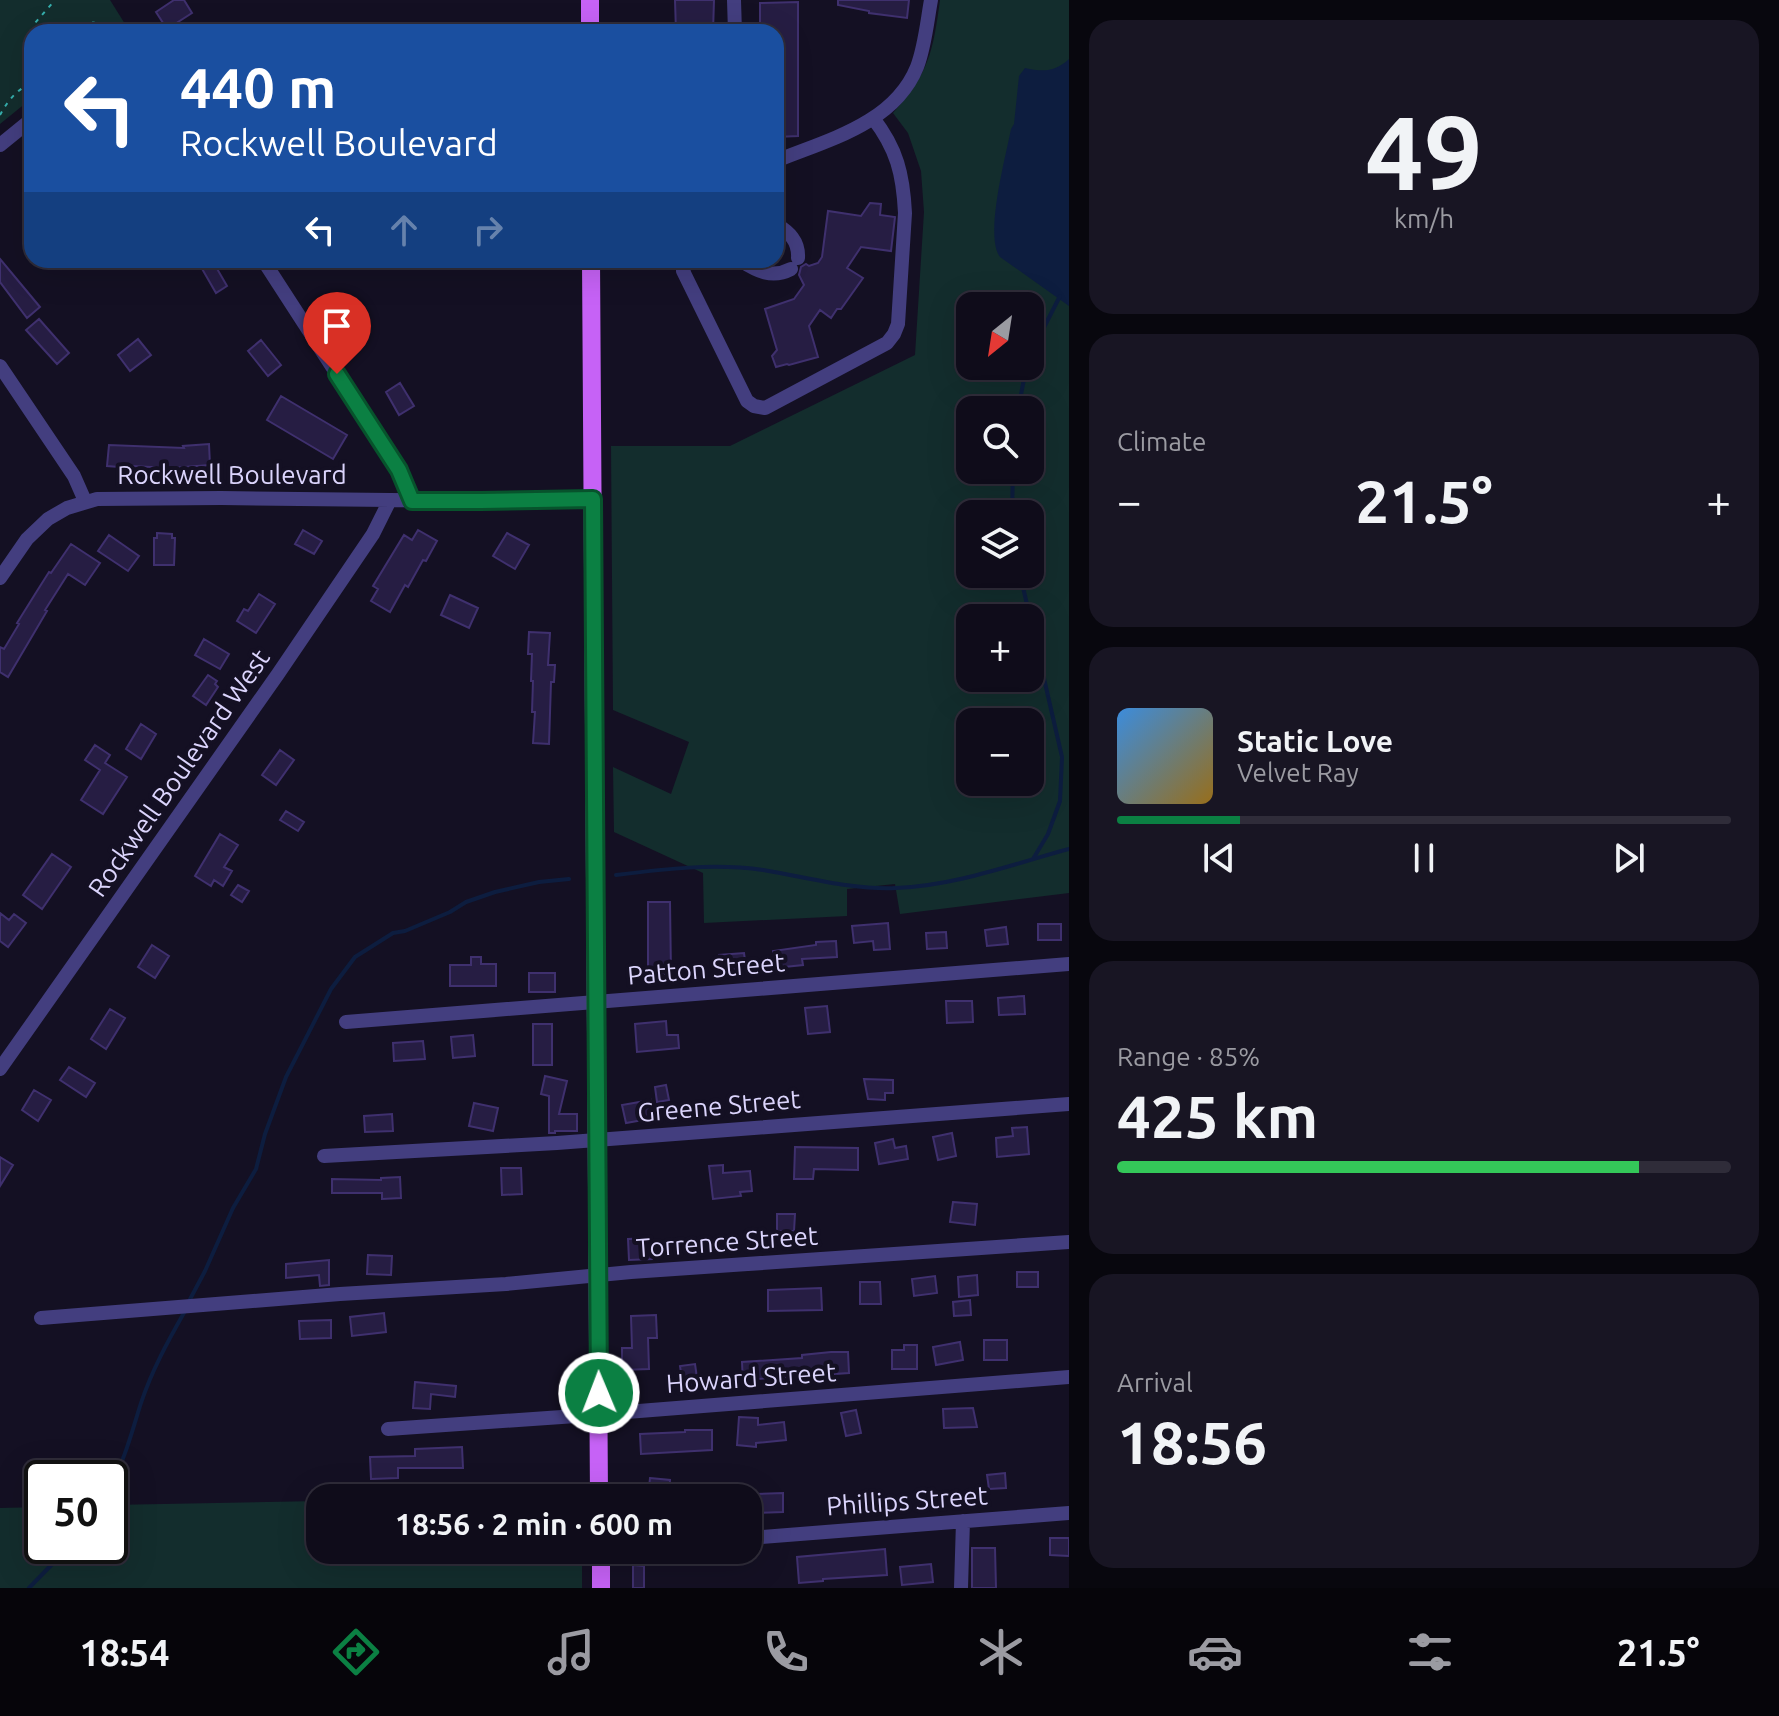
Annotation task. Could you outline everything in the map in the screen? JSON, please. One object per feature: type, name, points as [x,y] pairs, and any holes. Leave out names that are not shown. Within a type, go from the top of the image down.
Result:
[{"type":"main road","points":[[590,0],[590,24]]},
{"type":"main road","points":[[591,268],[599,1484]]},
{"type":"main road","points":[[601,1564],[601,1588]]},
{"type":"street","points":[[734,0],[735,24]]},
{"type":"street","points":[[784,158],[858,127],[895,100],[917,67],[931,0]]},
{"type":"street","points":[[684,268],[747,401],[754,406],[765,408],[887,343],[898,324],[904,195],[894,149],[873,118]]},
{"type":"street","points":[[0,145],[24,126]]},
{"type":"street","points":[[753,268],[772,275],[781,274],[794,264],[799,250],[784,228]]},
{"type":"street","points":[[268,268],[399,470],[412,501]]},
{"type":"street","points":[[0,366],[74,476],[85,501]]},
{"type":"street","name":"Rockwell Boulevard","points":[[0,578],[32,533],[57,514],[97,499],[593,499]]},
{"type":"street","name":"Rockwell Boulevard West","points":[[0,1069],[278,674],[373,534],[390,500]]},
{"type":"street","name":"Patton Street","points":[[346,1022],[1069,964]]},
{"type":"street","name":"Greene Street","points":[[324,1156],[597,1140],[1069,1104]]},
{"type":"street","name":"Torrence Street","points":[[41,1318],[1069,1242]]},
{"type":"street","name":"Howard Street","points":[[388,1429],[1069,1377]]},
{"type":"street","name":"Phillips Street","points":[[762,1537],[1069,1513]]},
{"type":"street","points":[[961,1588],[963,1521]]},
{"type":"path","points":[[35,24],[55,0]]},
{"type":"path","points":[[0,115],[10,99],[24,87]]},
{"type":"green space","points":[[0,0],[110,0],[125,24],[24,24],[24,104],[0,124]]},
{"type":"green space","points":[[940,0],[1069,0],[1069,893],[900,914],[895,884],[847,889],[847,916],[704,923],[703,873],[614,832],[613,767],[671,794],[689,742],[613,710],[611,446],[730,446],[915,355],[924,212],[921,171],[908,133],[893,113],[915,86],[932,48]]},
{"type":"green space","points":[[306,1501],[306,1564],[582,1564],[582,1588],[0,1588],[0,1508],[24,1507],[24,1564],[128,1564],[128,1505]]},
{"type":"water","points":[[1069,59],[1069,306],[1000,257],[994,232],[1001,176],[1014,124],[1019,76],[1025,68],[1048,70]]},
{"type":"building","points":[[174,0],[184,0],[192,13],[175,24],[164,24],[156,12]]},
{"type":"building","points":[[675,0],[714,0],[713,24],[676,24]]},
{"type":"building","points":[[838,0],[909,0],[907,18],[838,5]]},
{"type":"building","points":[[798,2],[798,136],[784,137],[784,24],[760,24],[760,3]]},
{"type":"building","points":[[870,203],[881,204],[880,215],[895,217],[891,251],[861,247],[847,268],[863,278],[831,318],[820,310],[809,326],[818,357],[776,367],[772,356],[777,350],[765,309],[794,299],[804,285],[799,275],[801,267],[818,263],[822,257],[828,211],[861,216]]},
{"type":"building","points":[[0,259],[40,307],[27,318],[0,282]]},
{"type":"building","points":[[202,268],[217,268],[227,286],[216,293]]},
{"type":"building","points":[[39,319],[69,353],[57,364],[26,330]]},
{"type":"building","points":[[138,339],[151,355],[130,371],[118,355]]},
{"type":"building","points":[[261,340],[281,365],[268,376],[248,351]]},
{"type":"building","points":[[400,383],[414,406],[399,415],[386,392]]},
{"type":"building","points":[[281,396],[347,435],[333,459],[267,420]]},
{"type":"building","points":[[209,444],[210,465],[171,468],[107,466],[109,445],[184,448]]},
{"type":"building","points":[[303,530],[322,541],[314,554],[295,544]]},
{"type":"building","points":[[418,530],[437,541],[390,612],[371,601],[378,589],[373,586],[404,535],[412,540]]},
{"type":"building","points":[[157,533],[172,534],[175,538],[174,565],[154,565],[154,538],[157,538]]},
{"type":"building","points":[[507,533],[529,545],[515,569],[493,556]]},
{"type":"building","points":[[109,535],[139,556],[128,571],[98,551]]},
{"type":"building","points":[[71,544],[100,563],[85,585],[68,574],[8,677],[0,672],[0,647],[4,649],[49,572]]},
{"type":"building","points":[[259,594],[275,604],[256,633],[237,621]]},
{"type":"building","points":[[450,595],[478,608],[469,628],[441,615]]},
{"type":"building","points":[[529,632],[550,633],[548,665],[555,665],[554,682],[551,682],[549,744],[533,743],[535,712],[532,712]]},
{"type":"building","points":[[204,639],[229,654],[220,669],[195,655]]},
{"type":"building","points":[[208,675],[217,681],[215,684],[218,687],[206,705],[193,696]]},
{"type":"building","points":[[141,724],[156,734],[141,759],[126,749]]},
{"type":"building","points":[[95,745],[110,755],[105,763],[127,777],[103,814],[81,800],[100,770],[85,760]]},
{"type":"building","points":[[280,750],[294,760],[276,785],[262,775]]},
{"type":"building","points":[[286,811],[304,822],[298,831],[280,820]]},
{"type":"building","points":[[220,834],[238,845],[224,867],[232,871],[223,886],[214,880],[211,886],[195,876]]},
{"type":"building","points":[[52,854],[71,867],[42,909],[23,895]]},
{"type":"building","points":[[238,885],[249,891],[242,902],[231,895]]},
{"type":"building","points":[[648,902],[670,902],[671,974],[648,974]]},
{"type":"building","points":[[0,913],[9,920],[14,914],[26,923],[8,947],[0,941]]},
{"type":"building","points":[[888,923],[890,949],[874,950],[873,941],[854,943],[852,926]]},
{"type":"building","points":[[1038,924],[1061,924],[1061,940],[1038,940]]},
{"type":"building","points":[[1006,927],[1008,944],[987,946],[985,930]]},
{"type":"building","points":[[946,932],[947,948],[927,949],[926,933]]},
{"type":"building","points":[[836,941],[837,957],[802,959],[803,965],[775,968],[773,951]]},
{"type":"building","points":[[152,945],[169,956],[155,978],[138,967]]},
{"type":"building","points":[[744,953],[746,968],[720,970],[719,955]]},
{"type":"building","points":[[471,957],[481,957],[481,964],[496,964],[496,986],[450,986],[450,965],[471,965]]},
{"type":"building","points":[[529,973],[555,973],[555,992],[529,992]]},
{"type":"building","points":[[1024,996],[1025,1014],[999,1015],[998,998]]},
{"type":"building","points":[[946,1001],[972,1001],[973,1022],[947,1023]]},
{"type":"building","points":[[827,1006],[830,1032],[808,1034],[805,1008]]},
{"type":"building","points":[[110,1009],[125,1018],[106,1049],[91,1039]]},
{"type":"building","points":[[666,1021],[667,1035],[678,1035],[679,1048],[637,1052],[635,1024]]},
{"type":"building","points":[[533,1024],[552,1024],[552,1065],[533,1065]]},
{"type":"building","points":[[473,1035],[475,1056],[453,1058],[451,1037]]},
{"type":"building","points":[[423,1041],[425,1059],[394,1061],[393,1043]]},
{"type":"building","points":[[69,1067],[95,1083],[86,1097],[60,1080]]},
{"type":"building","points":[[545,1076],[567,1081],[559,1114],[577,1114],[577,1131],[549,1133],[549,1096],[541,1094]]},
{"type":"building","points":[[864,1079],[893,1080],[893,1093],[885,1093],[885,1100],[868,1099]]},
{"type":"building","points":[[666,1085],[669,1100],[657,1102],[655,1087]]},
{"type":"building","points":[[34,1090],[51,1100],[38,1121],[22,1110]]},
{"type":"building","points":[[651,1100],[654,1118],[626,1123],[622,1105]]},
{"type":"building","points":[[474,1103],[498,1108],[493,1131],[469,1126]]},
{"type":"building","points":[[392,1114],[393,1131],[365,1132],[364,1116]]},
{"type":"building","points":[[1027,1127],[1029,1154],[997,1157],[996,1138],[1013,1136],[1012,1128]]},
{"type":"building","points":[[952,1133],[956,1156],[938,1160],[933,1137]]},
{"type":"building","points":[[893,1139],[895,1148],[906,1146],[908,1159],[879,1164],[875,1143]]},
{"type":"building","points":[[795,1147],[858,1148],[858,1170],[814,1169],[813,1179],[794,1179]]},
{"type":"building","points":[[0,1157],[13,1165],[0,1186]]},
{"type":"building","points":[[723,1165],[723,1173],[750,1171],[752,1191],[740,1192],[741,1196],[713,1199],[709,1166]]},
{"type":"building","points":[[501,1168],[521,1168],[522,1194],[502,1195]]},
{"type":"building","points":[[400,1177],[401,1198],[382,1199],[382,1193],[332,1193],[332,1179],[381,1180]]},
{"type":"building","points":[[953,1202],[977,1204],[975,1225],[950,1222]]},
{"type":"building","points":[[777,1214],[795,1214],[794,1231],[777,1231]]},
{"type":"building","points":[[651,1238],[652,1259],[629,1260],[628,1239]]},
{"type":"building","points":[[368,1255],[392,1256],[391,1275],[367,1274]]},
{"type":"building","points":[[329,1260],[329,1285],[320,1286],[319,1275],[286,1278],[286,1264]]},
{"type":"building","points":[[1017,1272],[1038,1272],[1038,1287],[1017,1287]]},
{"type":"building","points":[[977,1275],[978,1295],[959,1297],[958,1277]]},
{"type":"building","points":[[935,1276],[937,1293],[914,1296],[912,1279]]},
{"type":"building","points":[[860,1282],[880,1282],[881,1304],[860,1304]]},
{"type":"building","points":[[821,1288],[822,1310],[768,1311],[768,1290]]},
{"type":"building","points":[[970,1300],[971,1315],[954,1316],[953,1302]]},
{"type":"building","points":[[384,1313],[386,1332],[352,1336],[350,1317]]},
{"type":"building","points":[[656,1315],[657,1338],[648,1338],[649,1369],[622,1370],[622,1348],[632,1348],[631,1316]]},
{"type":"building","points":[[331,1320],[331,1338],[300,1339],[299,1321]]},
{"type":"building","points":[[984,1340],[1007,1340],[1007,1360],[984,1360]]},
{"type":"building","points":[[960,1342],[963,1360],[936,1365],[933,1347]]},
{"type":"building","points":[[904,1345],[917,1345],[917,1369],[892,1369],[892,1350],[904,1350]]},
{"type":"building","points":[[848,1352],[849,1373],[757,1379],[757,1383],[743,1384],[742,1362],[802,1358],[802,1355]]},
{"type":"building","points":[[695,1364],[698,1385],[683,1387],[680,1366]]},
{"type":"building","points":[[415,1382],[456,1386],[455,1397],[431,1394],[430,1409],[413,1408]]},
{"type":"building","points":[[973,1408],[977,1427],[944,1428],[943,1409]]},
{"type":"building","points":[[856,1410],[861,1433],[846,1436],[841,1413]]},
{"type":"building","points":[[739,1417],[758,1418],[758,1425],[784,1422],[786,1440],[756,1443],[756,1447],[737,1445]]},
{"type":"building","points":[[712,1430],[712,1450],[641,1454],[640,1434]]},
{"type":"building","points":[[462,1447],[463,1468],[398,1468],[398,1478],[371,1479],[370,1457],[415,1456],[415,1449]]},
{"type":"building","points":[[1005,1473],[1006,1488],[989,1489],[987,1475]]},
{"type":"building","points":[[650,1478],[670,1480],[670,1484],[649,1484]]},
{"type":"building","points":[[783,1493],[783,1512],[762,1513],[762,1494]]},
{"type":"building","points":[[1050,1538],[1069,1538],[1069,1556],[1050,1555]]},
{"type":"building","points":[[972,1548],[995,1548],[996,1588],[972,1588]]},
{"type":"building","points":[[885,1549],[887,1575],[799,1583],[797,1557]]},
{"type":"building","points":[[931,1564],[933,1582],[902,1585],[900,1567]]},
{"type":"building","points":[[633,1565],[644,1566],[644,1588],[633,1588]]},
{"type":"waterway","points":[[1044,327],[1060,296]]},
{"type":"waterway","points":[[1021,396],[1024,380]]},
{"type":"waterway","points":[[1012,500],[1013,484]]},
{"type":"waterway","points":[[1023,588],[1062,757],[1060,801],[1048,834],[1033,859]]},
{"type":"waterway","points":[[616,875],[726,867],[763,870],[845,885],[896,888],[962,879],[1069,849]]},
{"type":"waterway","points":[[188,1303],[233,1208],[256,1169],[286,1077],[331,989],[355,957],[393,933],[450,912],[466,902],[539,882],[569,879]]},
{"type":"waterway","points":[[122,1460],[150,1379],[185,1311]]},
{"type":"waterway","points":[[29,1588],[52,1564]]},
{"type":"route","points":[[337,374],[399,470],[412,501],[593,499],[599,1393]]}]
